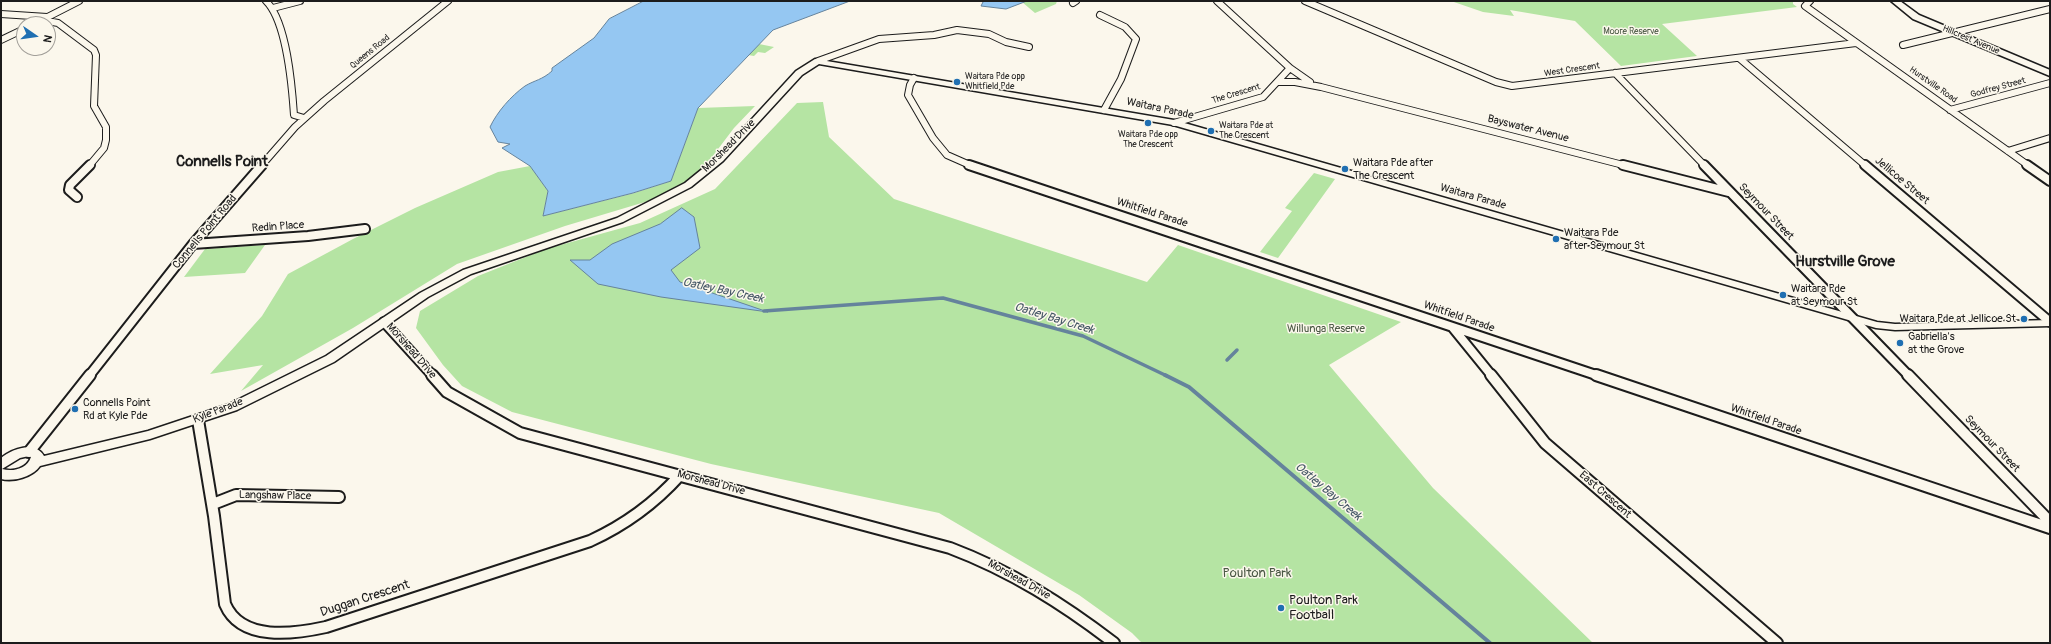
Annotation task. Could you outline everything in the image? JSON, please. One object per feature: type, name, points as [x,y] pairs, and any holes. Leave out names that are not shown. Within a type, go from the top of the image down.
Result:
[{"type":"main road","name":"Hillcrest Avenue","points":[[1895,1],[1916,17],[2050,73]]},
{"type":"street","points":[[49,16],[79,1]]},
{"type":"street","points":[[266,1],[273,8],[291,74],[293,113],[296,117],[304,118]]},
{"type":"street","points":[[273,8],[300,1]]},
{"type":"street","name":"Queens Road","points":[[304,118],[448,1]]},
{"type":"street","points":[[1217,1],[1290,68]]},
{"type":"street","name":"West Crescent","points":[[1305,1],[1505,85],[1520,86],[1856,43]]},
{"type":"street","name":"Hurstville Road","points":[[1807,3],[1856,43],[2050,181]]},
{"type":"street","points":[[1903,45],[2050,9]]},
{"type":"street","points":[[1,14],[23,16]]},
{"type":"street","points":[[1100,15],[1134,32],[1136,39],[1121,79],[1104,110]]},
{"type":"street","points":[[56,21],[94,50],[96,55],[94,106],[107,133],[104,148],[70,186],[69,190],[77,197]]},
{"type":"street","name":"Morshead Drive","points":[[1029,47],[1006,42],[989,34],[957,30],[934,35],[879,39],[818,61],[800,73],[720,159],[688,185],[620,220],[467,272],[424,295],[384,322],[447,392],[520,432],[923,539],[977,557],[1018,577],[1047,594],[1114,643]]},
{"type":"street","points":[[1,40],[16,33]]},
{"type":"street","name":"Jellicoe Street","points":[[1739,58],[2050,322]]},
{"type":"street","name":"Waitara Parade","points":[[818,61],[1174,123],[1852,320],[1895,327],[2050,322]]},
{"type":"street","name":"The Crescent","points":[[1174,123],[1266,95],[1290,68]]},
{"type":"street","name":"Bayswater Avenue","points":[[1290,68],[1302,78],[1321,87]]},
{"type":"street","name":"Seymour Street","points":[[1615,73],[1852,320],[2050,522]]},
{"type":"street","name":"Whitfield Parade","points":[[914,78],[910,85],[908,96],[933,138],[947,155],[953,158],[1453,328],[2050,528]]},
{"type":"street","name":"Bayswater Avenue","points":[[1278,82],[1295,82],[1321,87],[1729,192]]},
{"type":"street","name":"Godfrey Street","points":[[1950,110],[2050,83]]},
{"type":"street","name":"Connells Point Road","points":[[33,457],[193,244],[304,118]]},
{"type":"street","points":[[2008,151],[2050,138]]},
{"type":"street","name":"Redin Place","points":[[193,244],[308,236],[365,229]]},
{"type":"street","name":"Kyle Parade","points":[[3,461],[17,454],[33,457],[143,437],[198,420],[233,407],[330,359],[384,322]]},
{"type":"street","name":"East Crescent","points":[[1453,328],[1545,443],[1777,643]]},
{"type":"street","name":"Duggan Crescent","points":[[198,420],[213,504],[224,604],[229,612],[239,621],[265,632],[293,634],[326,627],[590,540],[621,525],[649,507],[680,475]]},
{"type":"street","points":[[4,479],[27,470],[33,457]]},
{"type":"street","name":"Langshaw Place","points":[[213,504],[236,495],[339,497]]},
{"type":"green space","points":[[1057,1],[1056,4],[1035,13],[1022,2]]},
{"type":"green space","name":"Moore Reserve","points":[[1451,1],[1793,1],[1793,4],[1797,7],[1662,24],[1697,56],[1621,66],[1575,21],[1510,10],[1514,16],[1483,12]]},
{"type":"green space","points":[[759,44],[774,47],[765,53],[758,52],[754,56],[748,55]]},
{"type":"green space","points":[[823,102],[829,137],[894,199],[1147,282],[1178,245],[1401,322],[1329,365],[1433,488],[1593,643],[1142,643],[1132,633],[1079,595],[939,513],[711,464],[512,412],[462,386],[443,365],[416,328],[420,311],[478,276],[546,249],[640,223],[715,189],[797,103]]},
{"type":"green space","points":[[755,106],[734,128],[709,161],[683,185],[655,199],[565,226],[457,264],[353,328],[241,391],[263,365],[210,374],[262,316],[288,274],[415,208],[498,172],[530,166],[548,191],[543,216],[634,193],[671,181],[698,108]]},
{"type":"green space","points":[[1314,173],[1335,179],[1278,258],[1260,252],[1292,211],[1285,208]]},
{"type":"green space","points":[[265,245],[245,273],[184,277],[205,249]]},
{"type":"water","points":[[644,1],[850,1],[773,30],[698,108],[671,181],[633,193],[543,216],[548,191],[530,166],[502,148],[510,144],[498,142],[490,127],[500,110],[520,90],[548,74],[552,71],[552,68],[594,38],[609,19]]},
{"type":"water","points":[[981,1],[1027,1],[1006,9],[981,6],[983,2]]},
{"type":"water","points":[[682,208],[694,217],[700,248],[671,270],[680,282],[768,312],[661,297],[598,284],[570,260],[590,260],[612,244],[660,224]]},
{"type":"waterway","name":"Oatley Bay Creek","points":[[764,311],[943,298],[1083,336],[1167,376]]},
{"type":"waterway","points":[[1227,360],[1237,350]]},
{"type":"waterway","name":"Oatley Bay Creek","points":[[1167,376],[1189,387],[1490,643]]},
{"type":"place","name":"Waitara Pde opp Whitfield Pde","points":[[957,82]]},
{"type":"place","name":"Waitara Pde opp The Crescent","points":[[1148,123]]},
{"type":"place","name":"Waitara Pde at The Crescent","points":[[1211,131]]},
{"type":"place","name":"Waitara Pde after The Crescent","points":[[1345,169]]},
{"type":"place","name":"Waitara Pde after Seymour St","points":[[1556,239]]},
{"type":"place","name":"Waitara Pde at Seymour St","points":[[1783,295]]},
{"type":"place","name":"Waitara Pde at Jellicoe St","points":[[2024,319]]},
{"type":"place","name":"Gabriella's at the Grove","points":[[1900,343]]},
{"type":"place","name":"Connells Point Rd at Kyle Pde","points":[[75,409]]},
{"type":"place","name":"Poulton Park Football","points":[[1281,608]]},
{"type":"district","name":"Connells Point","points":[[222,162]]},
{"type":"district","name":"Hurstville Grove","points":[[1845,262]]},
{"type":"park label","name":"Willunga Reserve","points":[[1326,329]]},
{"type":"park label","name":"Poulton Park","points":[[1257,574]]}]
